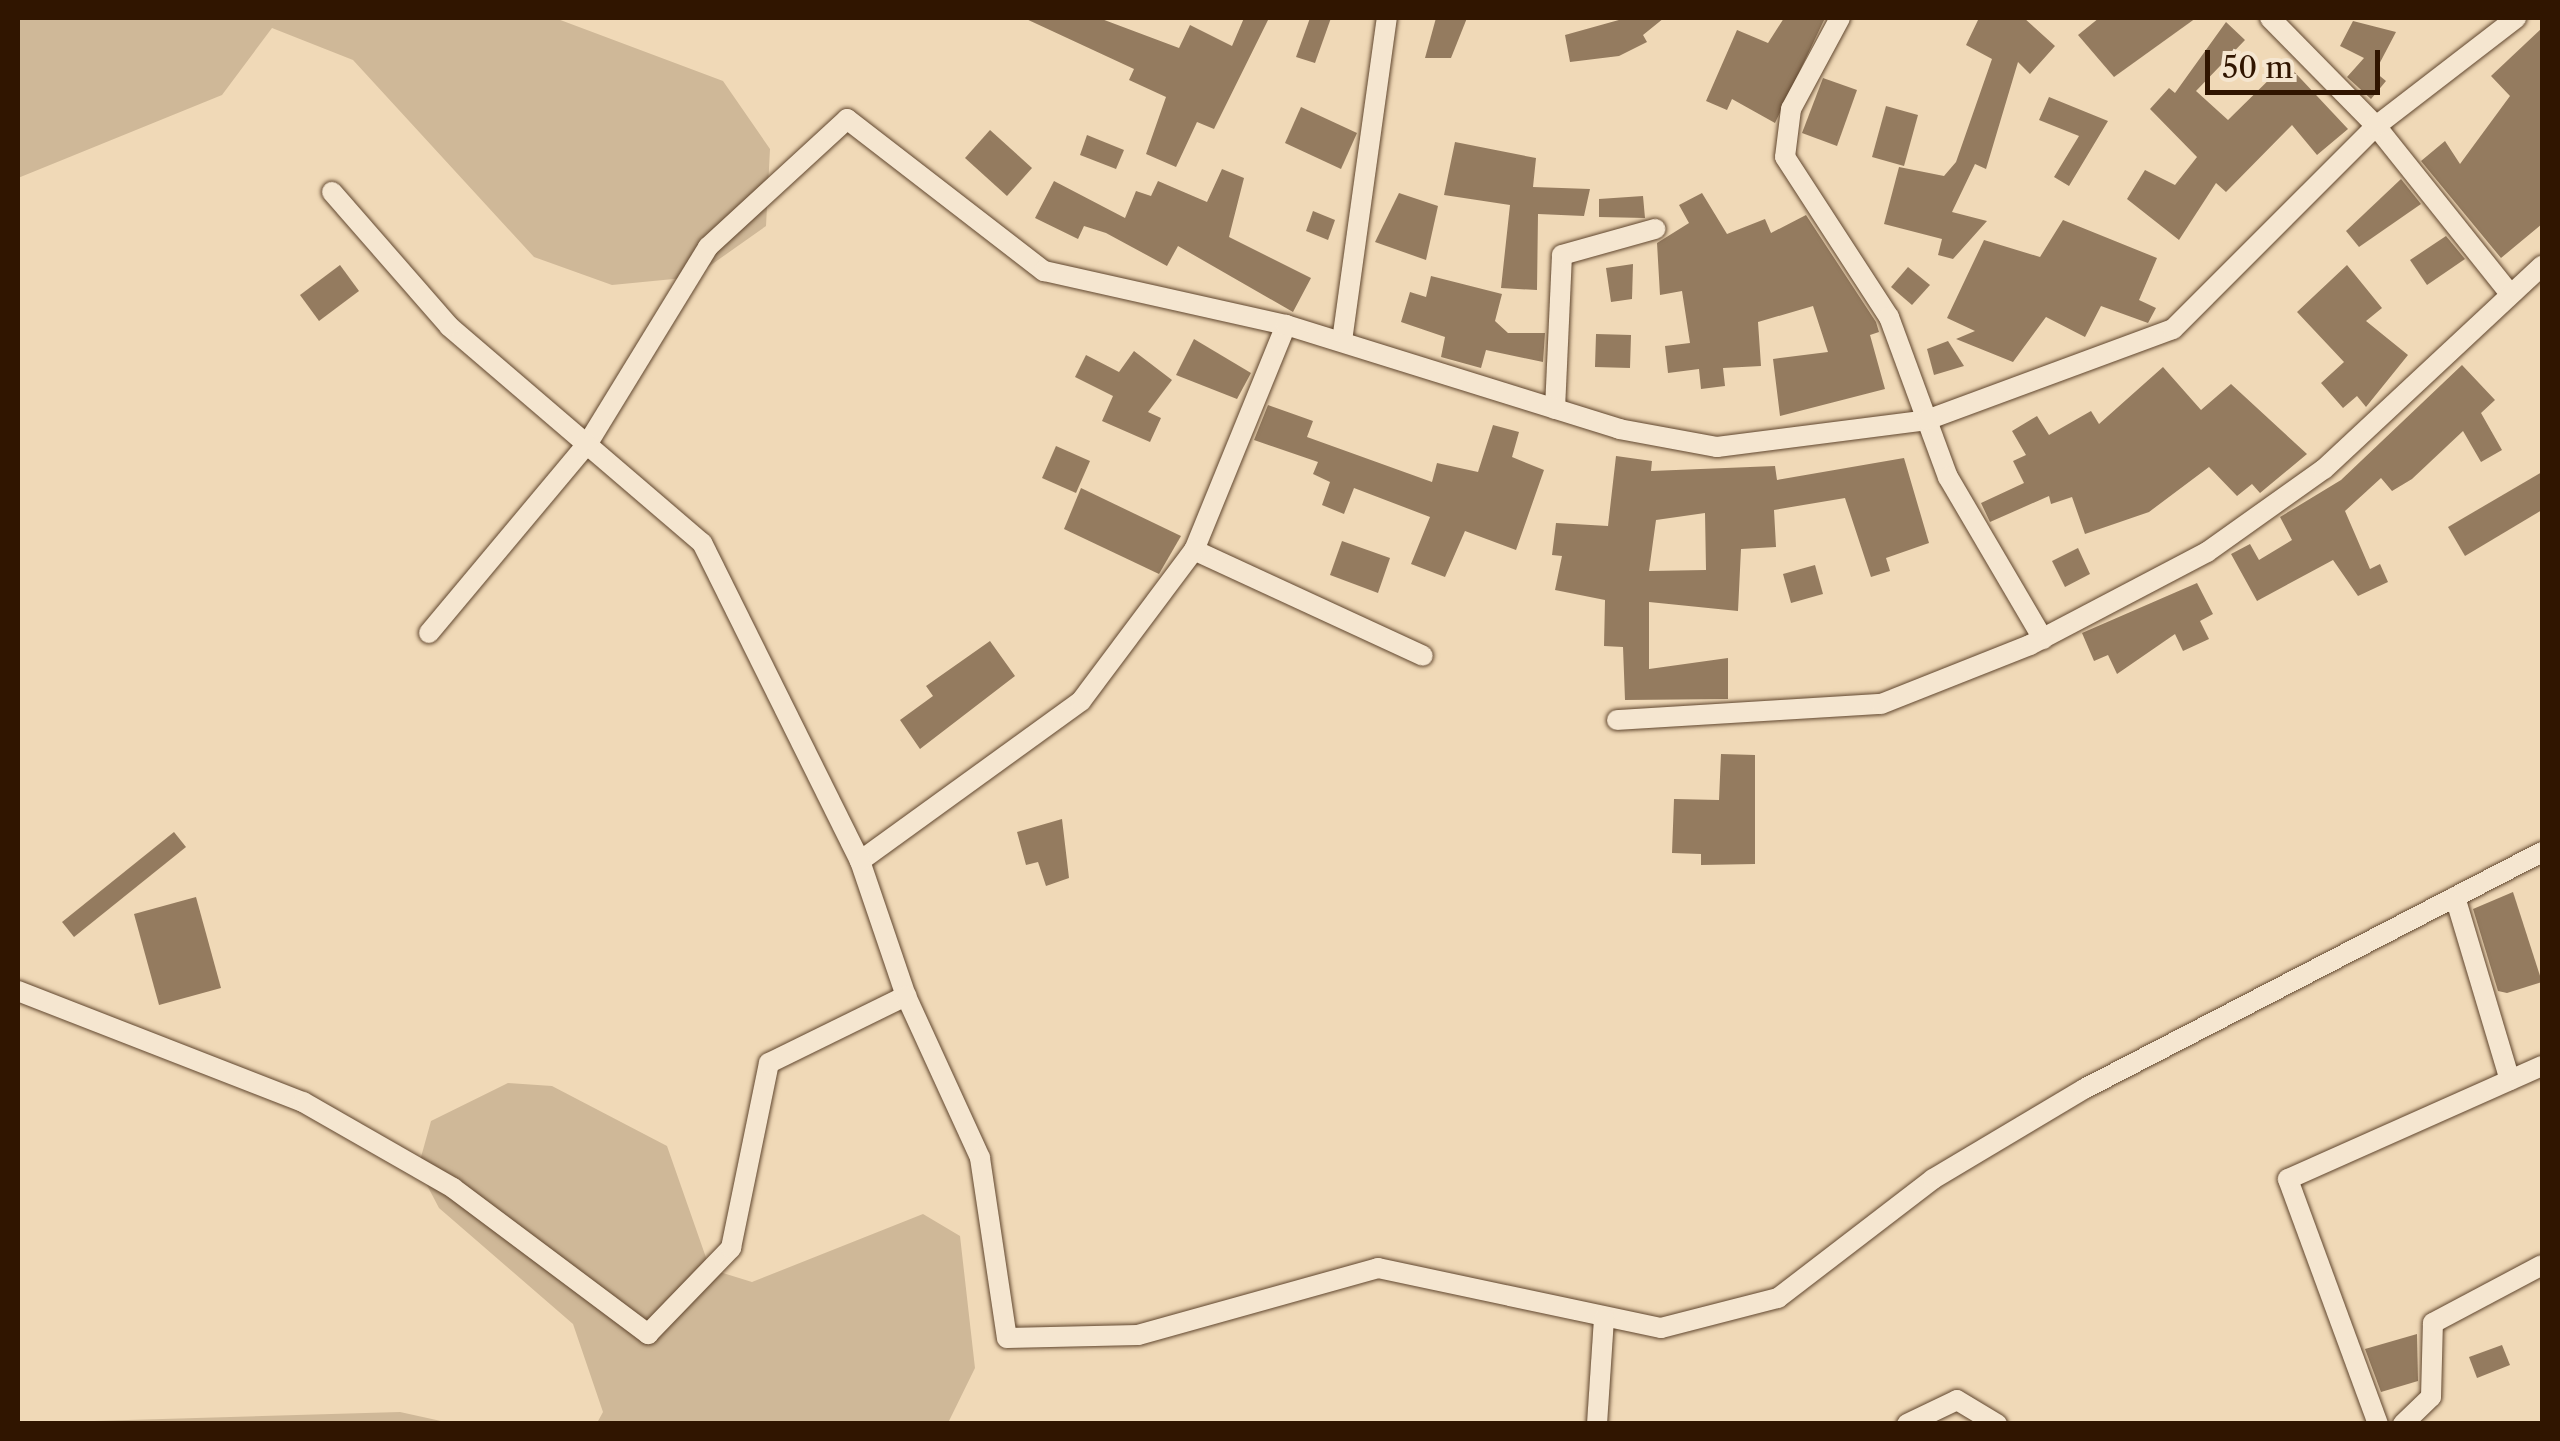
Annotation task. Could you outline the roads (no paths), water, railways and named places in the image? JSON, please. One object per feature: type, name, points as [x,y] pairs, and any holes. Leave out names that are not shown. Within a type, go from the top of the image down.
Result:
[{"type":"street","points":[[1342,341],[1387,18]]},
{"type":"street","points":[[1840,18],[1791,109],[1785,157],[1889,317],[1927,420],[1982,546],[2043,639]]},
{"type":"street","points":[[2270,18],[2376,126],[2510,294]]},
{"type":"street","points":[[429,633],[588,444],[708,247],[847,119],[1044,271],[1286,325],[1554,409],[1717,447],[1927,420],[2173,329],[2376,126],[2516,18]]},
{"type":"street","points":[[332,192],[448,326],[702,543],[860,860],[906,996],[980,1158],[1007,1338],[1138,1334],[1378,1268],[1661,1328],[1778,1298],[1933,1179],[2084,1088],[2542,852]]},
{"type":"street","points":[[1554,409],[1562,255],[1655,229]]},
{"type":"street","points":[[1617,720],[1882,704],[2043,639],[2207,552],[2324,469],[2542,266]]},
{"type":"street","points":[[860,860],[1080,700],[1194,550],[1286,325]]},
{"type":"street","points":[[1194,550],[1423,656]]},
{"type":"street","points":[[2455,897],[2510,1080]]},
{"type":"street","points":[[18,992],[302,1102],[453,1188],[648,1334],[731,1248],[768,1063],[906,996]]},
{"type":"street","points":[[2378,1424],[2288,1179],[2542,1066]]},
{"type":"street","points":[[2403,1424],[2430,1398],[2434,1323],[2542,1264]]},
{"type":"street","points":[[1597,1424],[1604,1318]]},
{"type":"street","points":[[1907,1424],[1958,1400],[1997,1424]]}]
